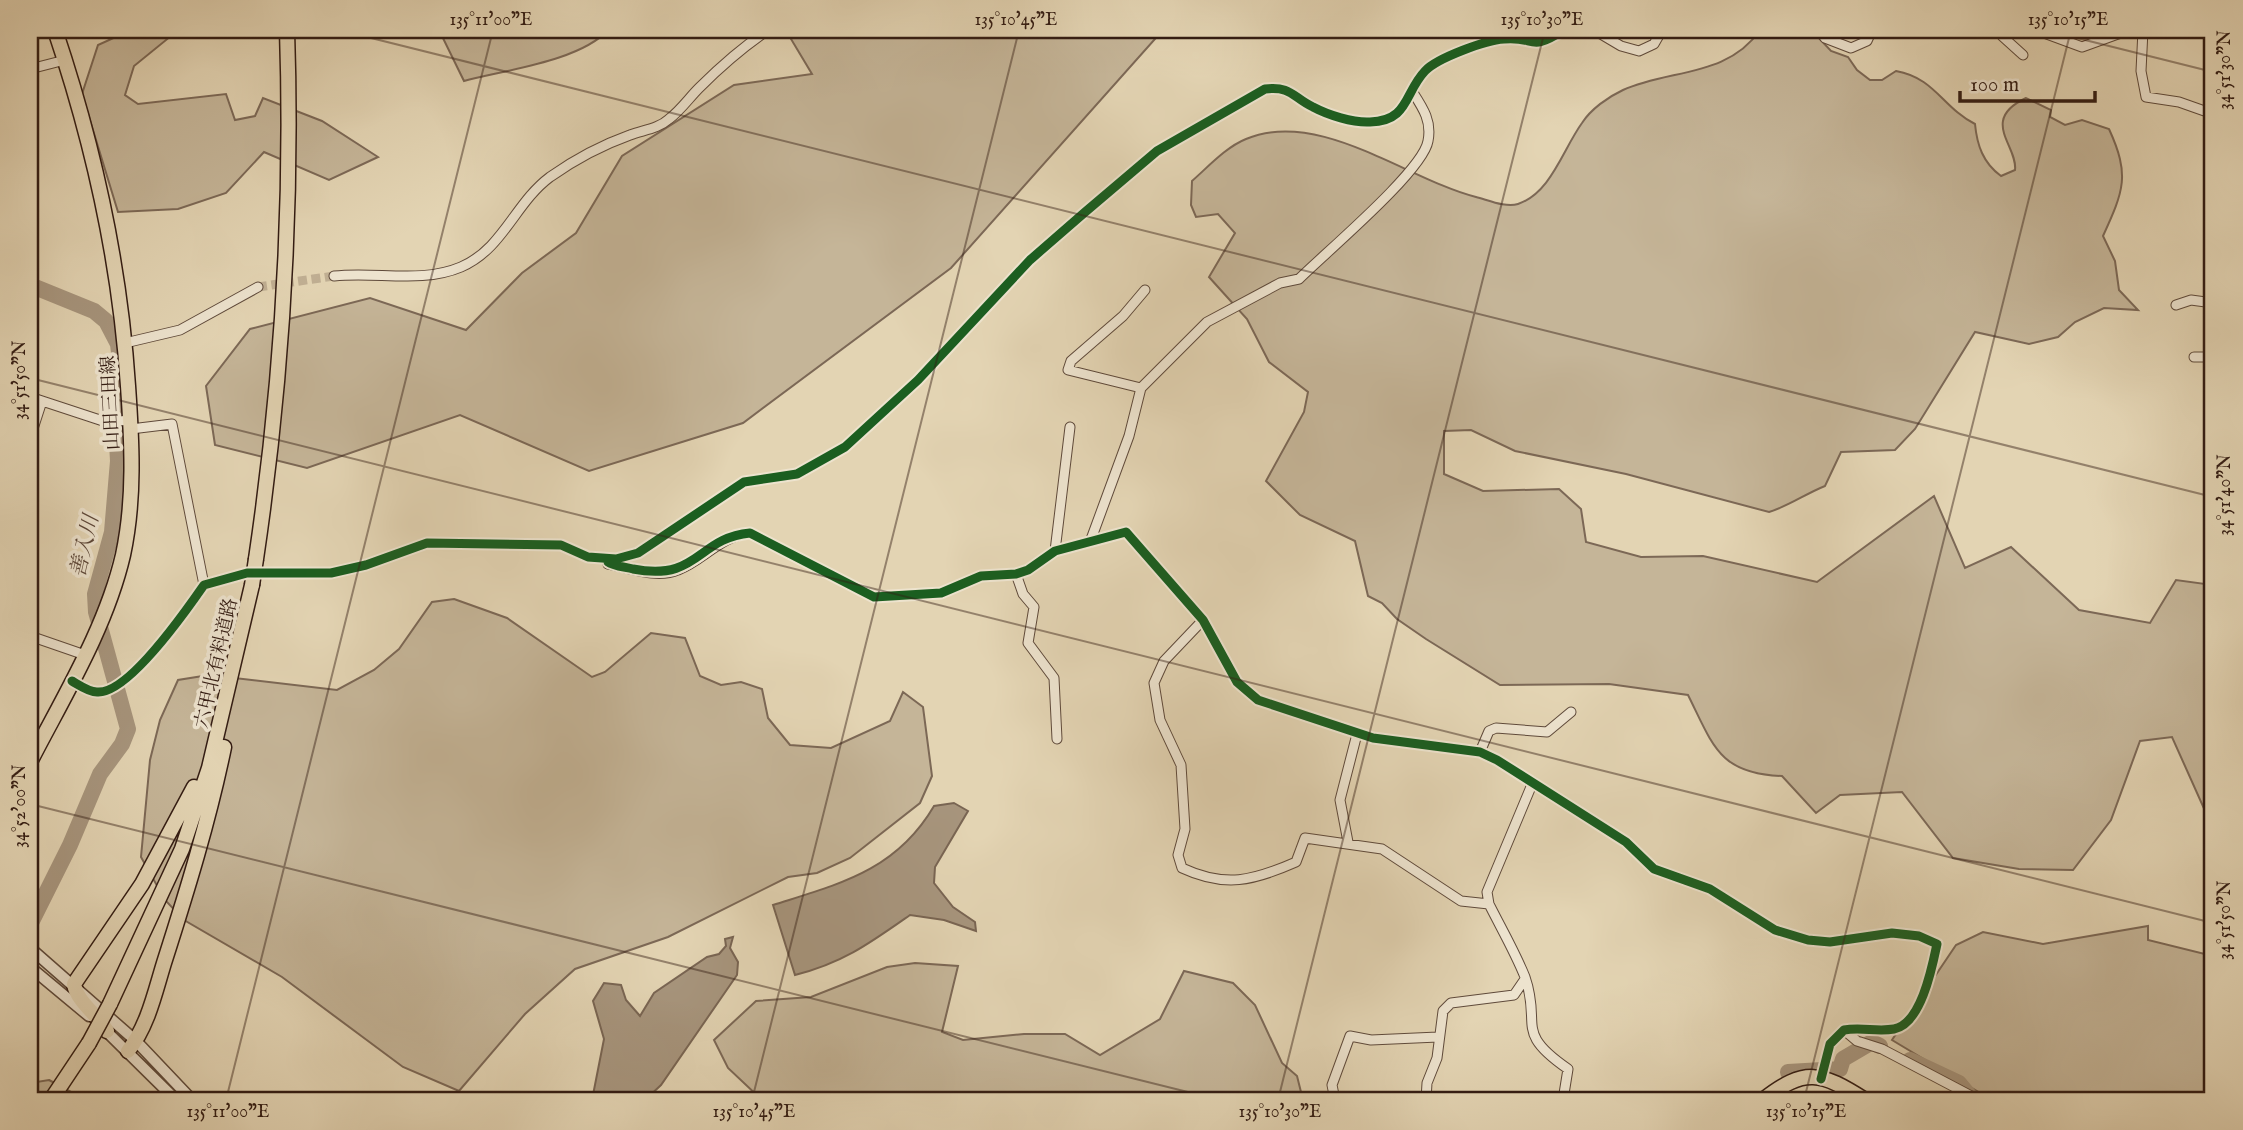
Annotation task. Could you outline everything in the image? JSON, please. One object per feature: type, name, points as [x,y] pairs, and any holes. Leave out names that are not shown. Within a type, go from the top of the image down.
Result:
[{"type":"main road","name":"山田三田線","points":[[30,762],[104,614],[123,555],[130,512],[131,425],[125,343],[114,261],[97,176],[55,30]]},
{"type":"main road","name":"六甲北有料道路","points":[[51,1100],[89,1043],[110,1004],[181,849],[219,732],[243,631],[272,452],[287,270],[287,30]]},
{"type":"main road","points":[[132,1046],[197,858],[239,675],[243,631]]},
{"type":"main road","points":[[107,1031],[99,1017],[75,992],[74,984],[101,948],[163,850],[219,732]]},
{"type":"main road","points":[[1763,1100],[1793,1079],[1821,1079],[1865,1100]]},
{"type":"street","points":[[334,276],[368,274],[410,277],[440,274],[463,267],[487,251],[548,178],[595,150],[669,120],[733,56],[768,30]]},
{"type":"street","points":[[72,681],[97,692],[111,689],[167,638],[204,585],[247,573],[331,573],[366,565],[427,544],[561,545],[588,557],[608,558],[638,553],[744,482],[797,474],[845,447],[918,380],[1030,260],[1157,151],[1265,89],[1292,91],[1311,107],[1366,122],[1394,117],[1425,71],[1443,60],[1505,38],[1534,44],[1545,42],[1564,30]]},
{"type":"street","points":[[1594,30],[1621,46],[1639,51],[1654,44],[1662,30]]},
{"type":"street","points":[[1819,30],[1825,38],[1851,48],[1867,41],[1872,30]]},
{"type":"street","points":[[2023,55],[2003,36],[2003,32],[2044,33],[2082,47],[2129,30]]},
{"type":"street","points":[[2143,30],[2141,71],[2144,93],[2213,114]]},
{"type":"street","points":[[30,69],[65,60]]},
{"type":"street","points":[[1090,542],[1129,436],[1141,388],[1207,322],[1280,283],[1299,279],[1422,159],[1430,127],[1426,111],[1412,92]]},
{"type":"street","points":[[125,343],[180,330],[258,287]]},
{"type":"street","points":[[1141,388],[1068,370],[1071,361],[1123,316],[1145,290]]},
{"type":"street","points":[[2176,305],[2191,300],[2213,303]]},
{"type":"street","points":[[2194,357],[2213,357]]},
{"type":"street","points":[[30,397],[106,422],[131,425],[172,424],[204,585]]},
{"type":"street","points":[[30,438],[42,401]]},
{"type":"street","points":[[1055,551],[1070,426]]},
{"type":"street","points":[[608,558],[608,564],[657,574],[678,570],[728,537],[750,533],[874,597],[891,593],[941,593],[981,576],[1016,574],[1028,570],[1055,551],[1126,532],[1203,620],[1237,682],[1247,693],[1271,706],[1357,734],[1480,752],[1533,782],[1626,842],[1654,869],[1710,890],[1775,930],[1808,940],[1830,943],[1892,933],[1919,936],[1937,944],[1931,972],[1914,1015],[1905,1025],[1893,1029],[1844,1030],[1830,1044],[1821,1079]]},
{"type":"street","points":[[1016,574],[1023,594],[1034,607],[1028,643],[1054,678],[1057,739]]},
{"type":"street","points":[[1203,620],[1164,661],[1154,683],[1160,720],[1181,765],[1185,829],[1178,855],[1182,868],[1206,879],[1237,881],[1269,874],[1296,862],[1305,838],[1348,842],[1382,849],[1461,901],[1489,904]]},
{"type":"street","points":[[30,636],[85,655]]},
{"type":"street","points":[[1480,752],[1489,731],[1496,728],[1547,732],[1570,712]]},
{"type":"street","points":[[1348,842],[1340,800],[1357,734]]},
{"type":"street","points":[[1533,782],[1489,880],[1489,904],[1525,979],[1533,1035],[1542,1051],[1568,1069],[1563,1100]]},
{"type":"street","points":[[30,948],[74,984],[132,1046],[176,1100]]},
{"type":"street","points":[[30,967],[107,1031],[132,1046],[192,1100]]},
{"type":"street","points":[[1426,1100],[1427,1083],[1437,1058],[1443,1011],[1451,1003],[1514,995],[1525,979]]},
{"type":"street","points":[[1844,1030],[1857,1041],[1882,1049],[1979,1100]]},
{"type":"street","points":[[1335,1100],[1332,1085],[1350,1036],[1371,1040],[1438,1037]]},
{"type":"shaded area","points":[[131,30],[152,30],[171,36],[134,66],[125,95],[138,104],[226,94],[235,120],[255,116],[263,98],[322,121],[378,157],[329,180],[264,152],[226,193],[178,209],[118,212],[82,94],[98,45]]},
{"type":"shaded area","points":[[439,30],[608,30],[595,41],[561,57],[464,81]]},
{"type":"shaded area","points":[[792,30],[1163,30],[951,268],[743,423],[589,471],[460,415],[307,468],[215,445],[206,386],[250,329],[370,298],[466,330],[522,273],[576,233],[622,156],[734,85],[812,74],[788,34]]},
{"type":"shaded area","points":[[1760,30],[1819,30],[1815,34],[1831,51],[1848,57],[1857,70],[1870,80],[1882,80],[1896,71],[1920,80],[1954,110],[1975,124],[1982,153],[2001,176],[2015,170],[2004,133],[2005,115],[2012,106],[2026,98],[2051,110],[2050,117],[2065,125],[2082,120],[2109,129],[2120,159],[2122,182],[2116,206],[2103,236],[2115,261],[2119,290],[2138,310],[2104,308],[2075,322],[2058,337],[2029,344],[1975,332],[1915,429],[1895,450],[1841,452],[1825,486],[1769,512],[1626,474],[1515,451],[1471,430],[1444,431],[1444,474],[1483,491],[1559,489],[1581,509],[1586,542],[1641,557],[1703,556],[1817,582],[1934,496],[1965,568],[2011,547],[2079,610],[2150,623],[2176,580],[2213,585],[2213,822],[2210,822],[2172,737],[2140,741],[2111,820],[2073,870],[2019,869],[1953,858],[1902,792],[1840,795],[1816,813],[1782,776],[1744,770],[1721,754],[1704,728],[1688,695],[1609,684],[1500,685],[1426,639],[1397,619],[1382,603],[1368,596],[1355,541],[1300,515],[1266,481],[1304,412],[1308,392],[1269,362],[1247,319],[1209,277],[1235,233],[1218,214],[1196,217],[1191,205],[1192,181],[1231,147],[1246,139],[1274,132],[1303,133],[1333,139],[1363,150],[1450,188],[1497,203],[1518,204],[1539,190],[1548,180],[1582,123],[1606,100],[1641,83],[1715,64],[1747,45]]},
{"type":"shaded area","points":[[454,599],[507,618],[592,677],[605,672],[651,633],[685,638],[700,676],[721,685],[741,682],[762,689],[768,718],[790,745],[831,748],[890,721],[903,692],[923,707],[932,776],[920,803],[850,858],[817,873],[788,877],[668,937],[575,969],[525,1014],[459,1091],[403,1067],[282,977],[184,920],[165,900],[141,857],[150,760],[160,720],[178,680],[209,675],[337,690],[374,670],[399,649],[432,602]]},
{"type":"shaded area","points":[[954,803],[968,811],[935,867],[934,883],[953,907],[975,922],[976,931],[944,920],[910,915],[842,958],[795,975],[773,905],[821,890],[864,872],[902,846],[934,806]]},
{"type":"shaded area","points":[[2148,926],[2148,940],[2213,956],[2213,1100],[1992,1100],[1892,1040],[1956,945],[1983,932],[2043,944]]},
{"type":"shaded area","points":[[733,937],[730,948],[738,962],[737,975],[661,1085],[645,1100],[592,1100],[604,1039],[593,1001],[604,983],[621,985],[626,1000],[640,1016],[654,993],[707,957],[719,954],[726,946],[725,939]]},
{"type":"shaded area","points":[[915,963],[958,966],[942,1032],[963,1040],[1024,1034],[1065,1034],[1100,1055],[1160,1019],[1184,971],[1233,983],[1255,1005],[1282,1063],[1297,1076],[1303,1100],[762,1100],[728,1068],[714,1040],[756,1001],[811,997],[887,967]]},
{"type":"shaded area","points":[[49,1080],[84,1099],[30,1100],[30,1083]]},
{"type":"waterway","name":"善入川","points":[[30,285],[94,311],[106,321],[118,344],[120,361],[114,388],[118,461],[112,532],[95,594],[96,612],[128,729],[122,744],[100,774],[70,845],[30,925]]},
{"type":"waterway","points":[[1788,1072],[1840,1069],[1843,1059],[1872,1042],[1880,1046]]},
{"type":"waterway","points":[[1910,1060],[1959,1083],[1973,1100]]},
{"type":"tunnel","points":[[258,287],[334,276]]},
{"type":"cycle path","points":[[72,681],[97,692],[110,689],[125,680],[156,648],[204,585],[247,573],[331,573],[366,565],[427,543],[561,545],[588,557],[616,559],[638,553],[744,482],[797,474],[845,447],[918,380],[1030,260],[1084,213],[1157,151],[1265,89],[1287,91],[1313,107],[1341,118],[1363,122],[1383,120],[1399,111],[1425,71],[1462,50],[1504,39],[1544,41],[1564,30]]},
{"type":"cycle path","points":[[608,562],[633,569],[672,570],[685,565],[719,543],[750,533],[874,597],[941,593],[981,576],[1016,574],[1028,570],[1055,551],[1126,532],[1203,620],[1237,682],[1258,700],[1373,738],[1480,752],[1497,760],[1626,842],[1654,869],[1710,889],[1775,930],[1808,940],[1830,942],[1892,933],[1919,936],[1937,944],[1924,994],[1911,1017],[1894,1029],[1844,1030],[1830,1044],[1821,1079]]}]
